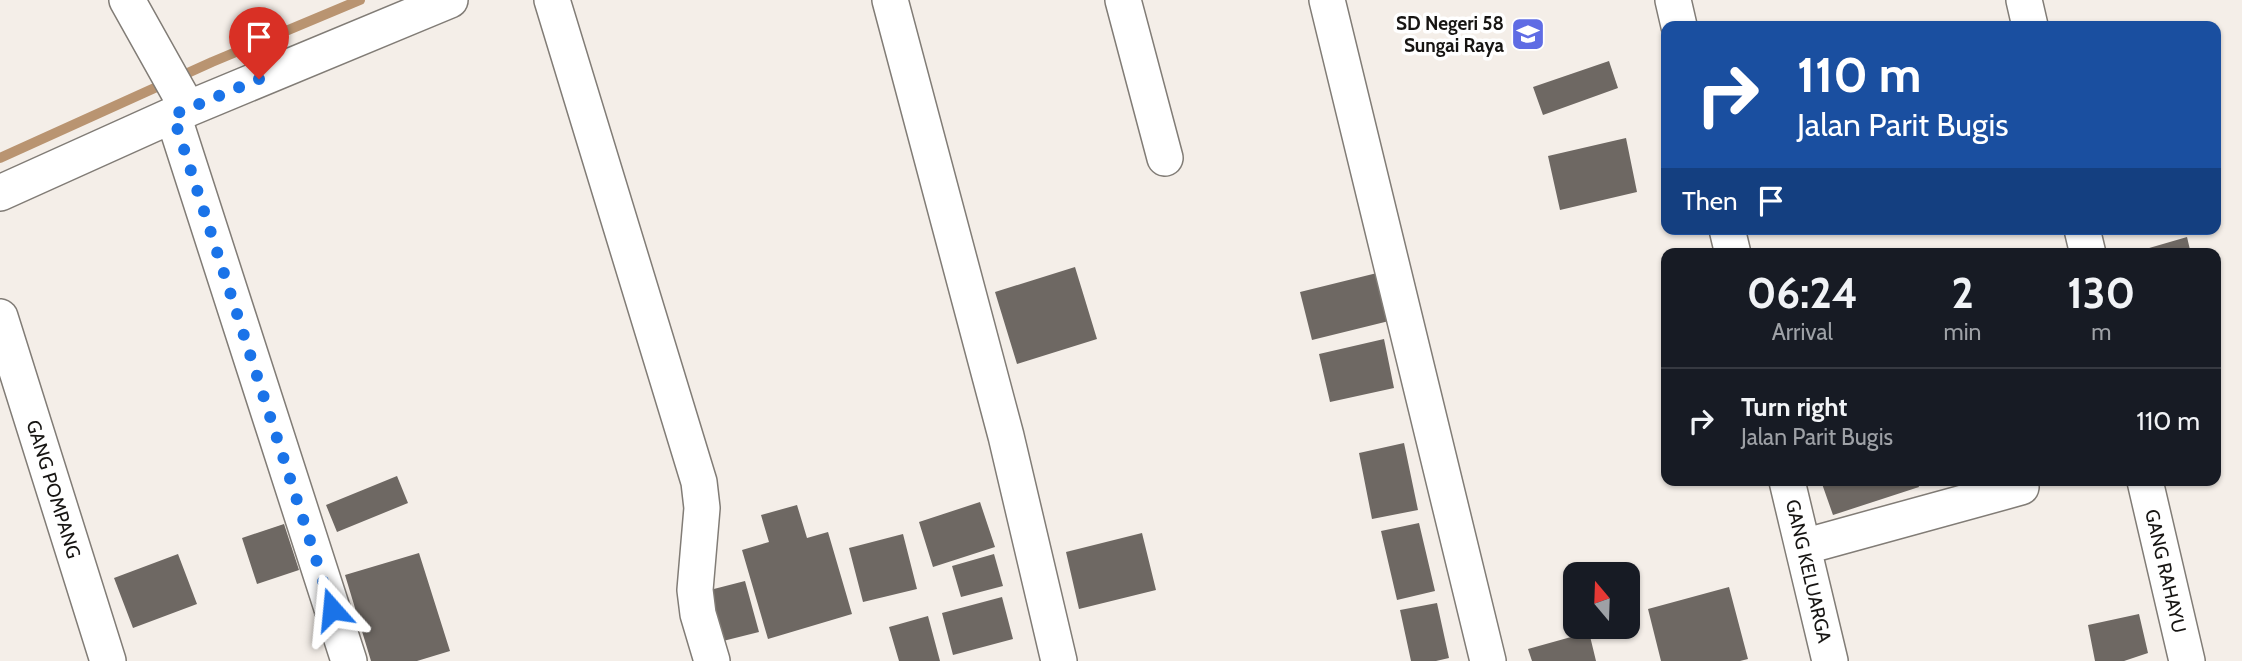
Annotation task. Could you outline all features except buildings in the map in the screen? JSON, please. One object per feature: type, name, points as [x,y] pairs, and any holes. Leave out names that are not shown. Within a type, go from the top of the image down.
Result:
[{"type":"street","points":[[127,0],[180,112],[349,661]]},
{"type":"street","points":[[0,193],[180,112],[450,0]]},
{"type":"street","points":[[552,0],[699,482],[702,508],[695,590],[698,614],[712,661]]},
{"type":"street","points":[[890,0],[1006,436],[1059,661]]},
{"type":"street","points":[[1123,0],[1165,158]]},
{"type":"street","points":[[1327,0],[1488,661]]},
{"type":"street","points":[[1673,0],[1678,21]]},
{"type":"street","points":[[2024,0],[2029,21]]},
{"type":"street","name":"GANG POMPANG","points":[[0,317],[108,661]]},
{"type":"street","name":"GANG KELUARGA","points":[[1788,486],[1830,661]]},
{"type":"street","points":[[1803,547],[2021,486]]},
{"type":"street","name":"GANG RAHAYU","points":[[2146,486],[2187,661]]},
{"type":"waterway","points":[[0,158],[212,62],[360,0]]},
{"type":"place","name":"SD Negeri 58 Sungai Raya","points":[[1528,34]]},
{"type":"route","points":[[259,79],[173,115],[332,609]]}]
